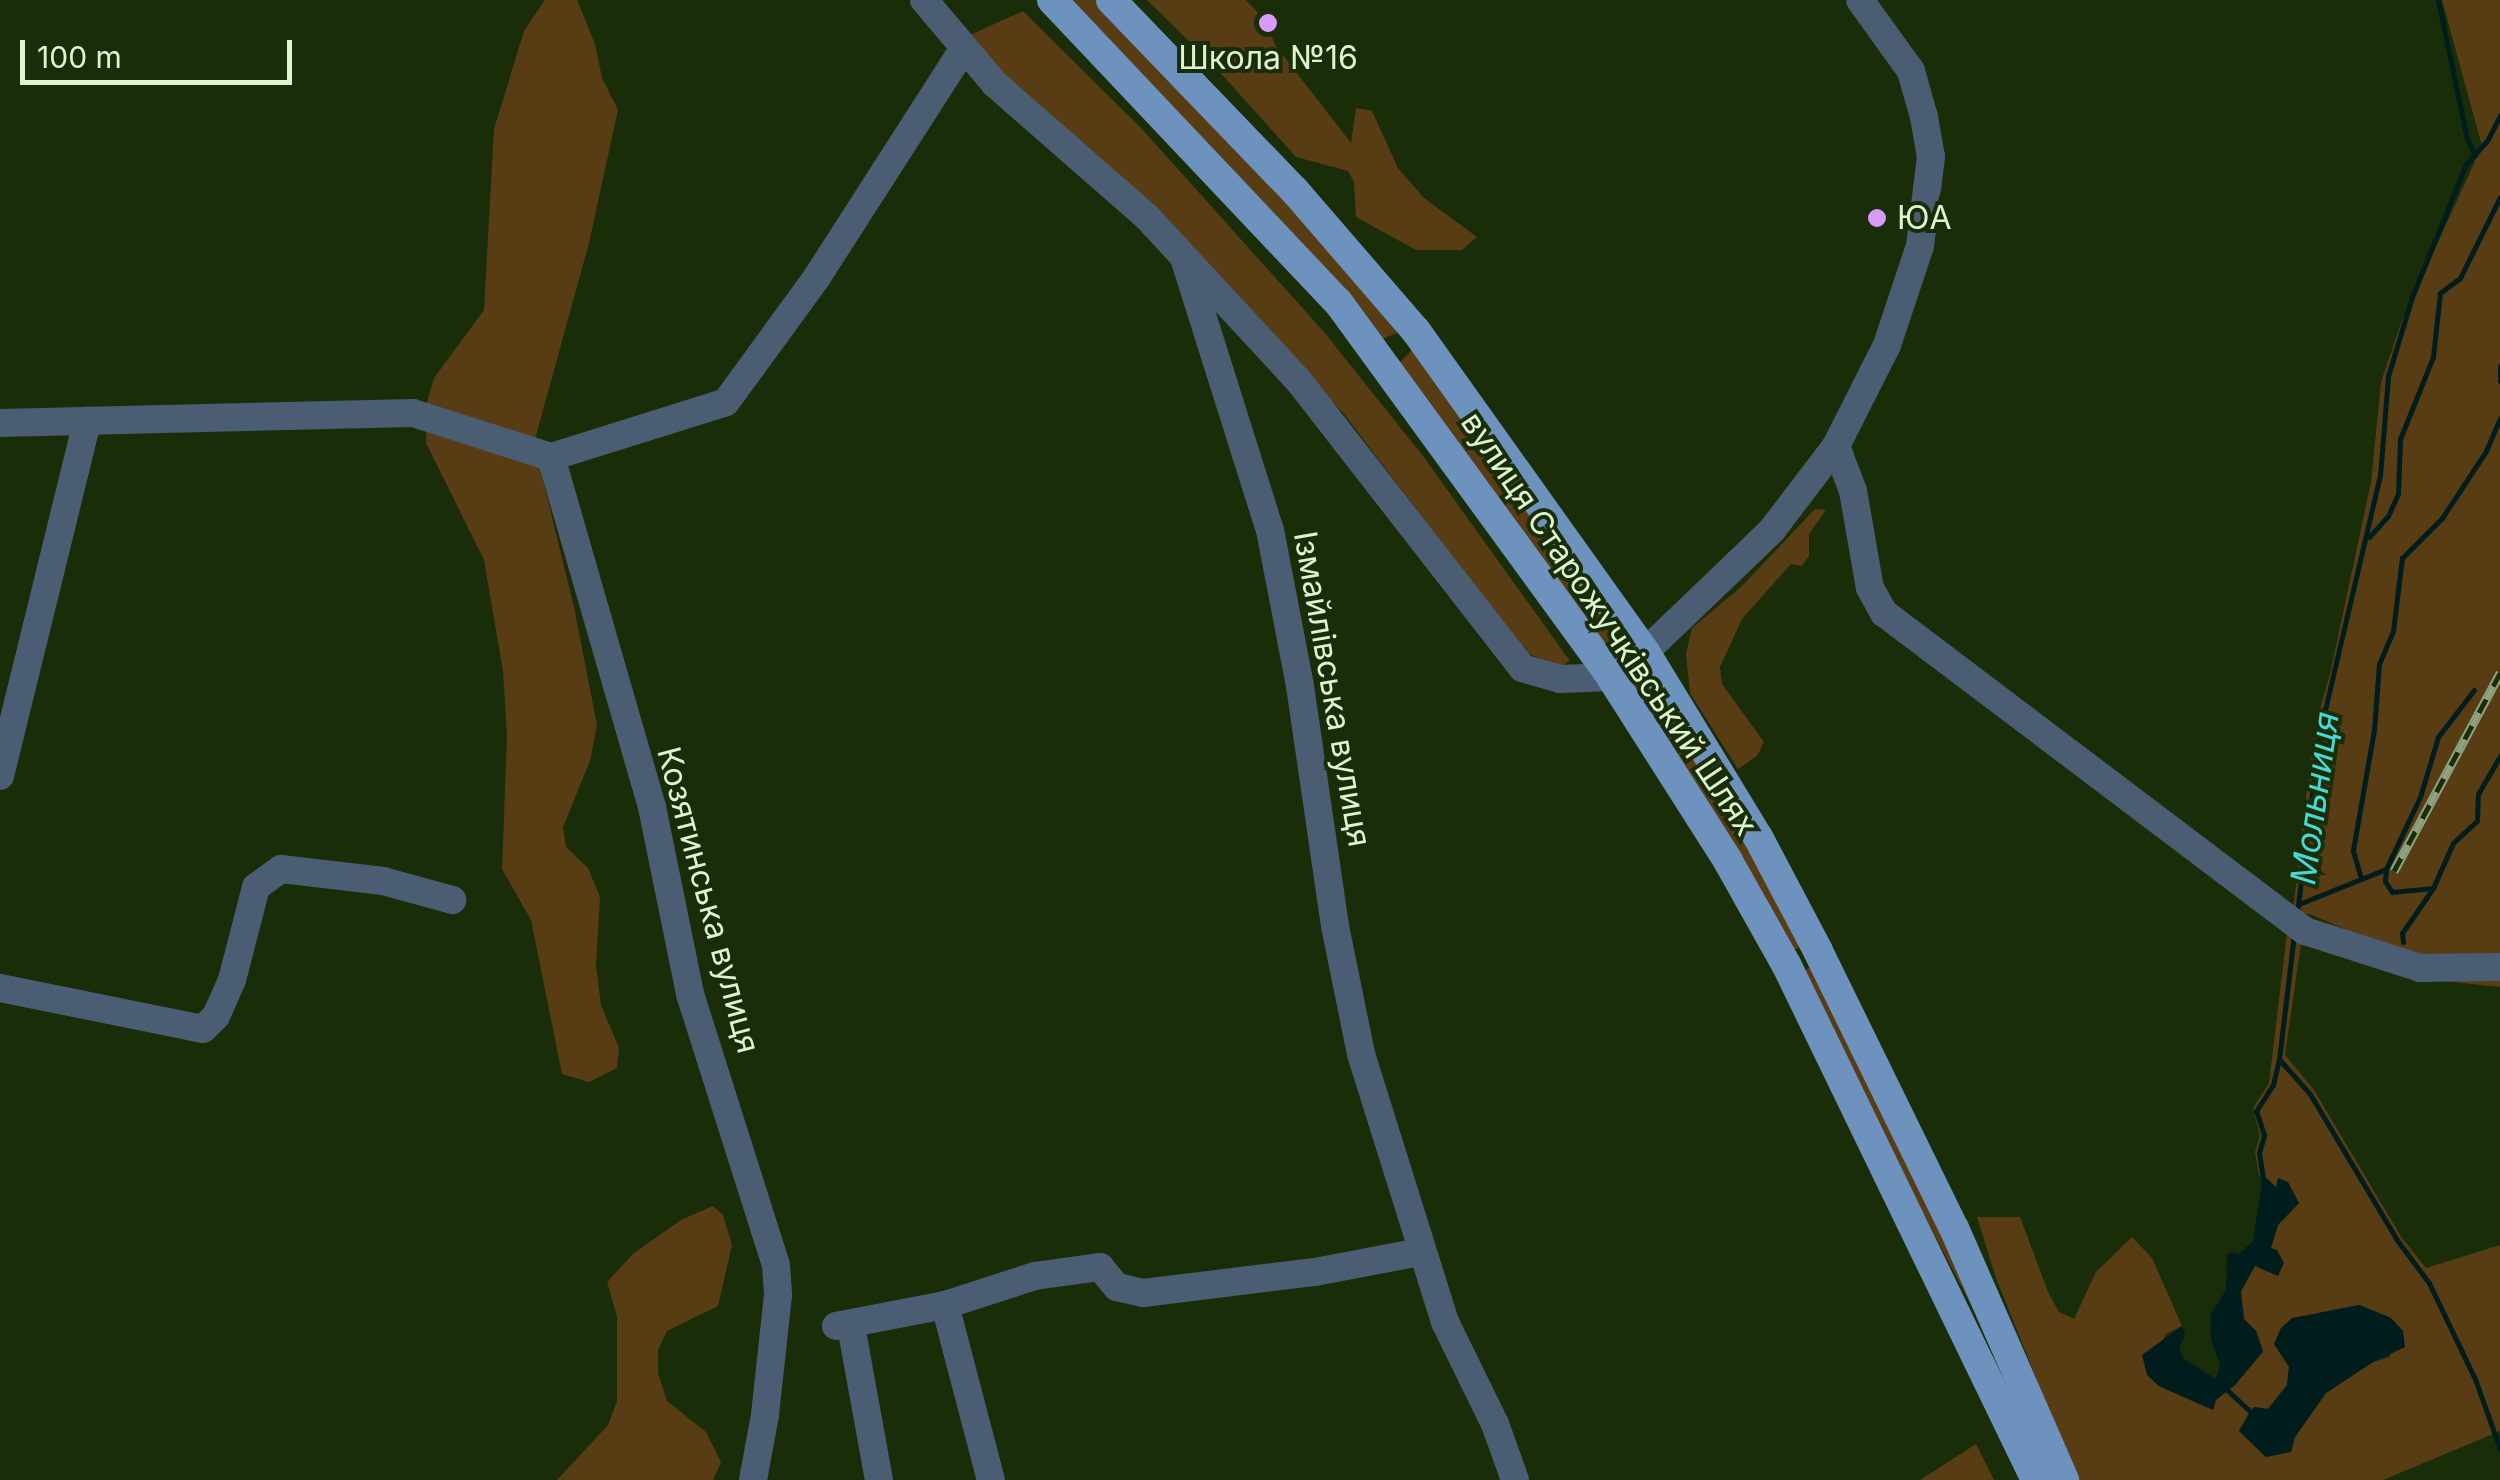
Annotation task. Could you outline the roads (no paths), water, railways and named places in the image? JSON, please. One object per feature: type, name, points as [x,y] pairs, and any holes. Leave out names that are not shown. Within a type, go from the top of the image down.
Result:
[{"type":"main road","name":"вулиця Старожучківський Шлях","points":[[1052,0],[1262,218],[1382,357],[1611,677],[1728,861],[1787,966],[2036,1480]]},
{"type":"main road","name":"вулиця Старожучківський Шлях","points":[[1111,0],[1296,191],[1416,331],[1644,652],[1758,838],[1818,951],[1954,1228],[2064,1480]]},
{"type":"main road","points":[[1382,357],[1416,331]]},
{"type":"main road","points":[[1787,966],[1818,951]]},
{"type":"street","name":"Ізмайлівська вулиця","points":[[924,0],[996,84],[1147,217],[1185,261],[1270,530],[1362,1054],[1420,1252],[1445,1322],[1495,1424],[1515,1480]]},
{"type":"street","points":[[1644,652],[1772,530],[1836,446],[1887,344],[1914,262],[1931,158],[1911,71],[1860,0]]},
{"type":"street","points":[[0,423],[413,413],[550,457],[726,402],[817,277],[964,48]]},
{"type":"street","points":[[1185,261],[1298,380],[1522,668],[1560,680],[1611,677]]},
{"type":"street","points":[[0,776],[87,421]]},
{"type":"street","points":[[1836,446],[1853,490],[1870,588],[1884,613],[2294,923],[2420,968],[2500,968]]},
{"type":"street","name":"Козятинська вулиця","points":[[550,457],[618,704],[652,807],[690,994],[776,1264],[778,1295],[765,1415],[752,1480]]},
{"type":"street","points":[[0,988],[203,1029],[216,1016],[232,980],[256,886],[281,869],[383,881],[452,900]]},
{"type":"street","points":[[879,1480],[843,1326],[945,1305],[1035,1276],[1100,1267],[1117,1287],[1143,1294],[1315,1272],[1420,1252]]},
{"type":"street","points":[[945,1305],[991,1480]]},
{"type":"water","points":[[2263,1175],[2276,1187],[2278,1178],[2288,1182],[2299,1203],[2278,1225],[2271,1248],[2277,1250],[2284,1263],[2278,1276],[2255,1266],[2241,1291],[2244,1319],[2256,1331],[2263,1351],[2235,1385],[2216,1400],[2213,1410],[2159,1386],[2147,1375],[2142,1355],[2182,1326],[2185,1335],[2179,1349],[2184,1359],[2216,1379],[2220,1365],[2211,1340],[2210,1315],[2226,1290],[2227,1256],[2231,1252],[2239,1254],[2253,1241]]},
{"type":"water","points":[[2359,1305],[2391,1318],[2403,1331],[2405,1347],[2373,1362],[2326,1393],[2295,1437],[2291,1452],[2266,1457],[2239,1431],[2254,1407],[2268,1409],[2287,1385],[2289,1367],[2274,1344],[2281,1328],[2292,1318]]},
{"type":"waterway","points":[[2438,0],[2467,139],[2475,155]]},
{"type":"waterway","name":"Мольниця","points":[[2297,913],[2320,731],[2380,476],[2388,376],[2412,297],[2466,164],[2487,141],[2500,115]]},
{"type":"waterway","points":[[2369,537],[2388,516],[2398,494],[2400,439],[2433,357],[2440,293],[2460,278],[2500,197]]},
{"type":"waterway","points":[[2500,366],[2500,381]]},
{"type":"waterway","points":[[2360,875],[2353,850],[2374,730],[2379,664],[2393,631],[2402,558],[2442,518],[2486,451],[2500,418]]},
{"type":"waterway","points":[[2474,690],[2438,737],[2420,797],[2386,869],[2385,881],[2392,892],[2433,888],[2453,843],[2477,821],[2478,794],[2500,756]]},
{"type":"waterway","points":[[2299,904],[2386,869]]},
{"type":"waterway","points":[[2403,942],[2402,933],[2433,888]]},
{"type":"waterway","name":"Мольниця","points":[[2294,934],[2279,1059],[2310,1094],[2397,1240],[2429,1283],[2475,1379],[2500,1449]]},
{"type":"waterway","points":[[2263,1178],[2259,1153],[2264,1135],[2256,1111],[2273,1085],[2279,1059]]},
{"type":"waterway","points":[[2226,1389],[2255,1416]]},
{"type":"railway","points":[[2394,871],[2500,673]]},
{"type":"place","name":"Школа №16","points":[[1268,23]]},
{"type":"place","name":"ЮА","points":[[1877,218]]}]
